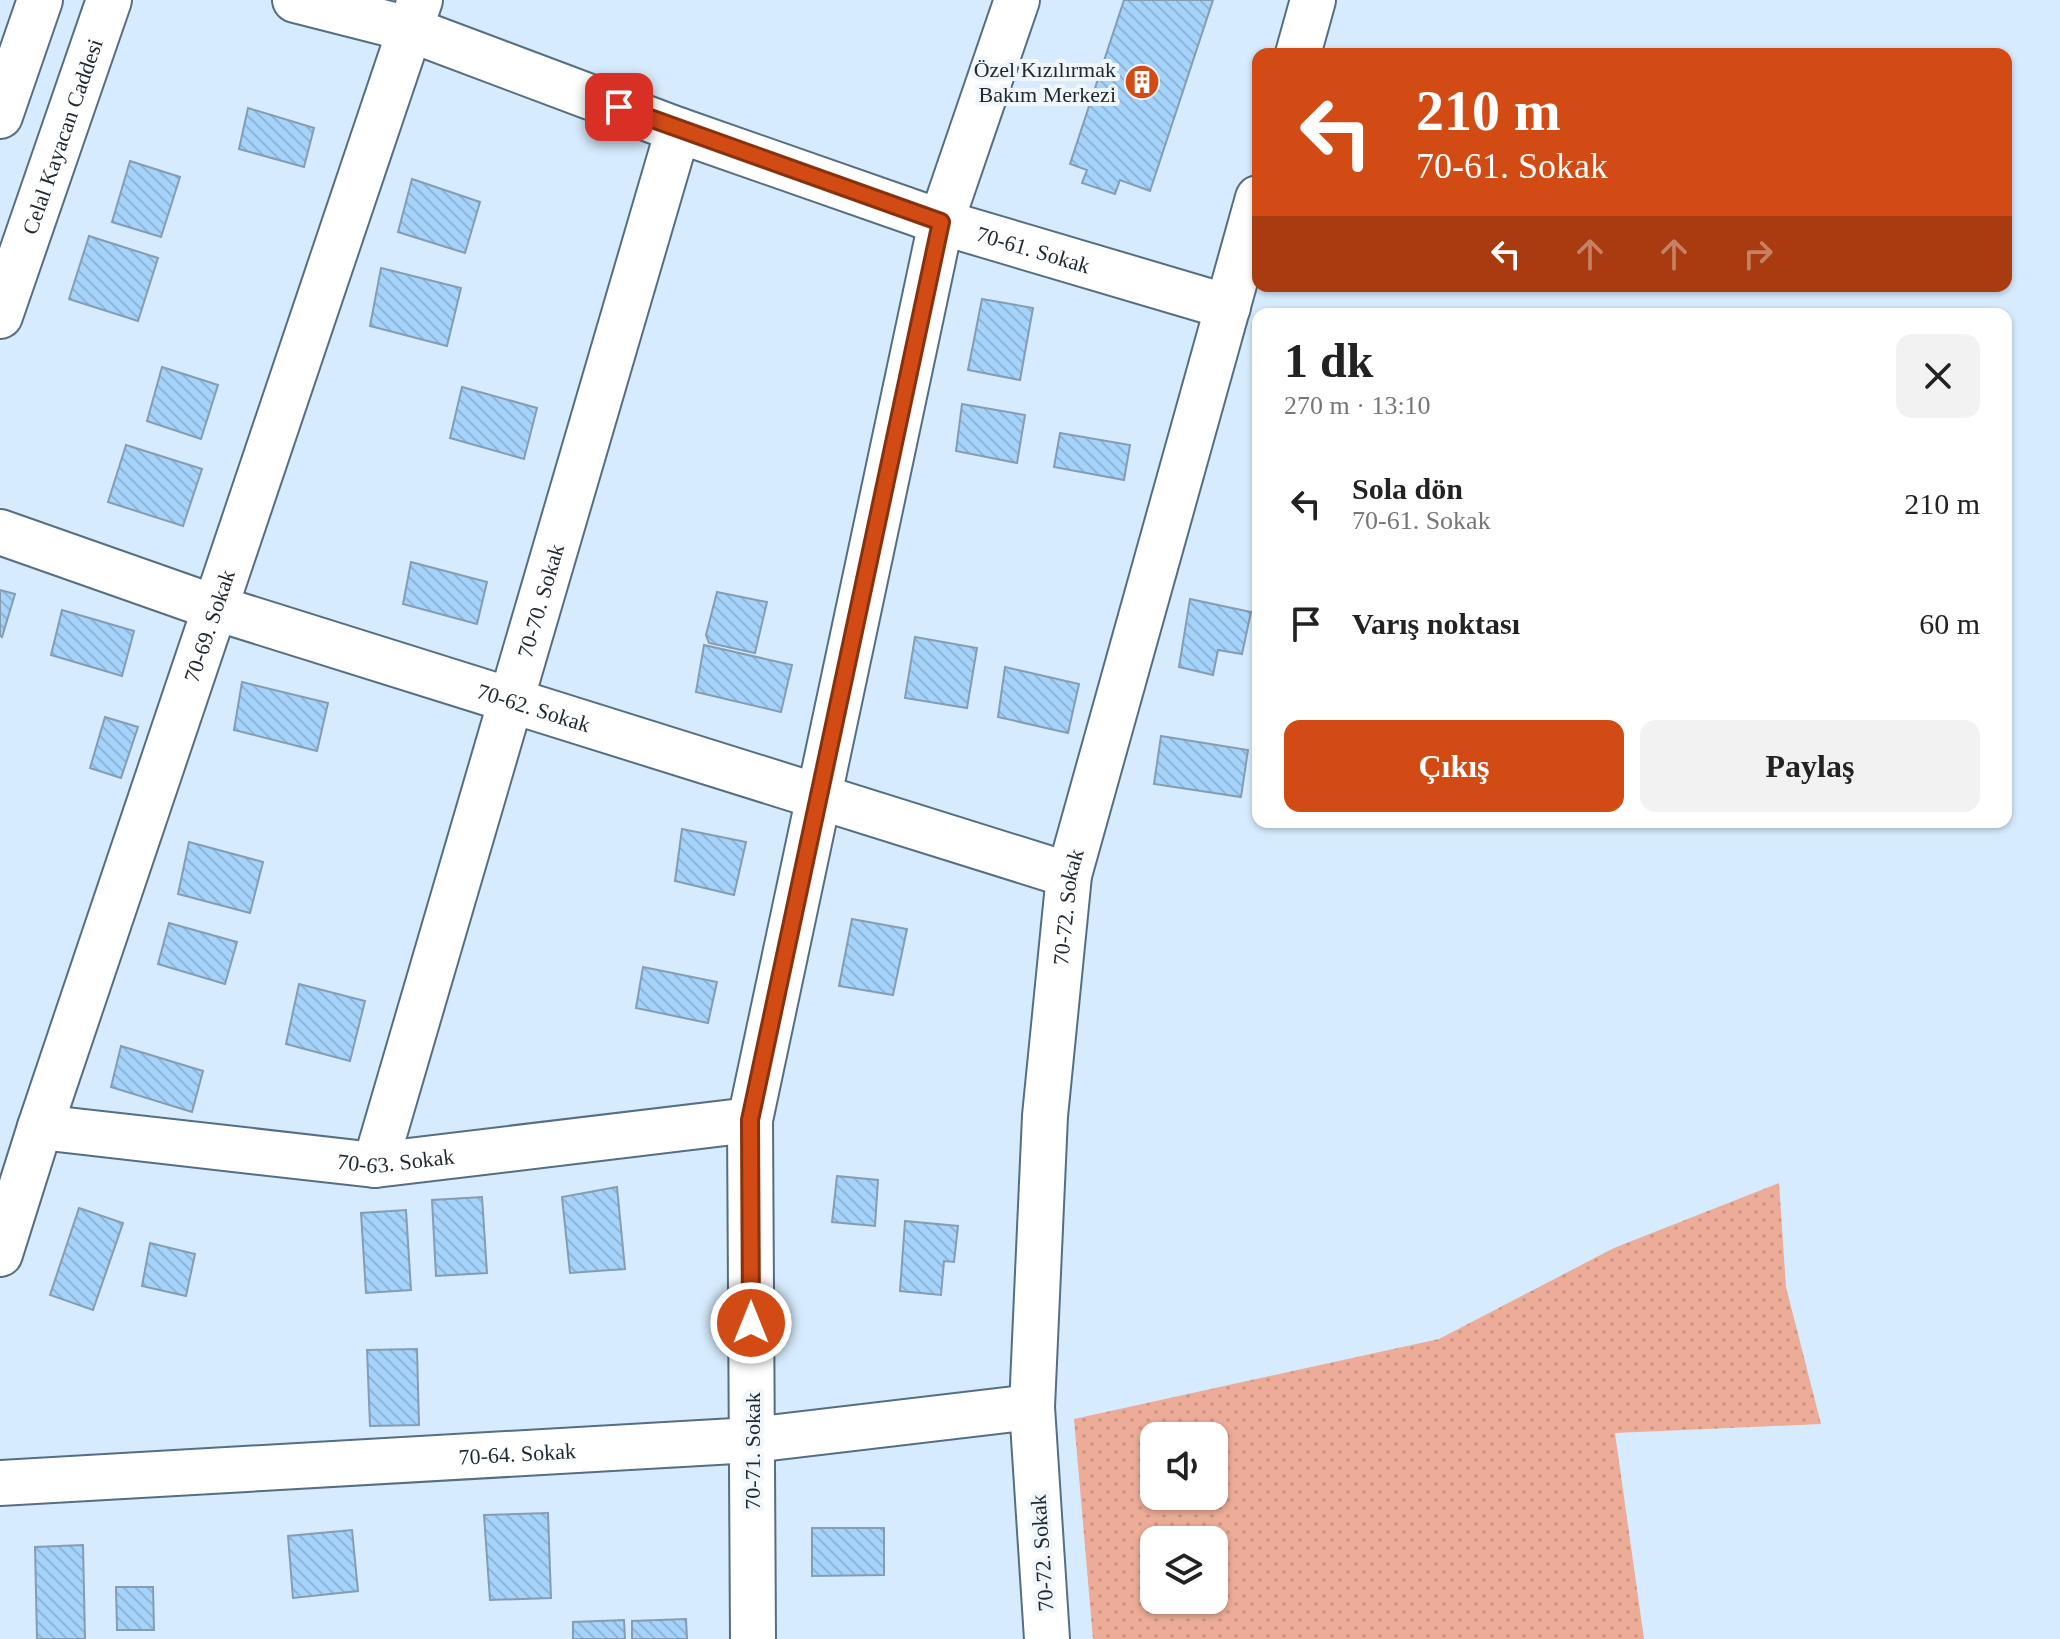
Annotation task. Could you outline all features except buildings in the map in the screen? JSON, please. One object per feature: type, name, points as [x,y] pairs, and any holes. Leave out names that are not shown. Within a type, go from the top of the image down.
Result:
[{"type":"street","points":[[0,116],[40,0]]},
{"type":"street","name":"Celal Kayacan Caddesi","points":[[0,316],[109,0]]},
{"type":"street","name":"70-61. Sokak","points":[[295,0],[414,15],[678,130],[941,222],[1228,307]]},
{"type":"street","name":"70-71. Sokak","points":[[753,1639],[750,1120],[941,222],[1017,0]]},
{"type":"street","points":[[1300,48],[1313,0]]},
{"type":"street","name":"70-69. Sokak","points":[[0,1254],[414,15]]},
{"type":"street","name":"70-70. Sokak","points":[[375,1165],[678,130]]},
{"type":"street","name":"70-72. Sokak","points":[[1047,1639],[1032,1407],[1045,1116],[1069,875],[1252,220]]},
{"type":"street","name":"70-62. Sokak","points":[[0,532],[216,608],[1069,875]]},
{"type":"street","name":"70-63. Sokak","points":[[40,1127],[375,1165],[750,1120]]},
{"type":"street","name":"70-64. Sokak","points":[[0,1483],[752,1440],[1032,1407]]},
{"type":"shaded area","points":[[1779,1183],[1786,1287],[1821,1424],[1615,1433],[1644,1639],[1093,1639],[1074,1419],[1439,1339],[1614,1248]]},
{"type":"place","name":"Özel Kızılırmak Bakım Merkezi","points":[[1142,82]]},
{"type":"route","points":[[619,107],[941,222],[750,1120],[751,1323]]}]
